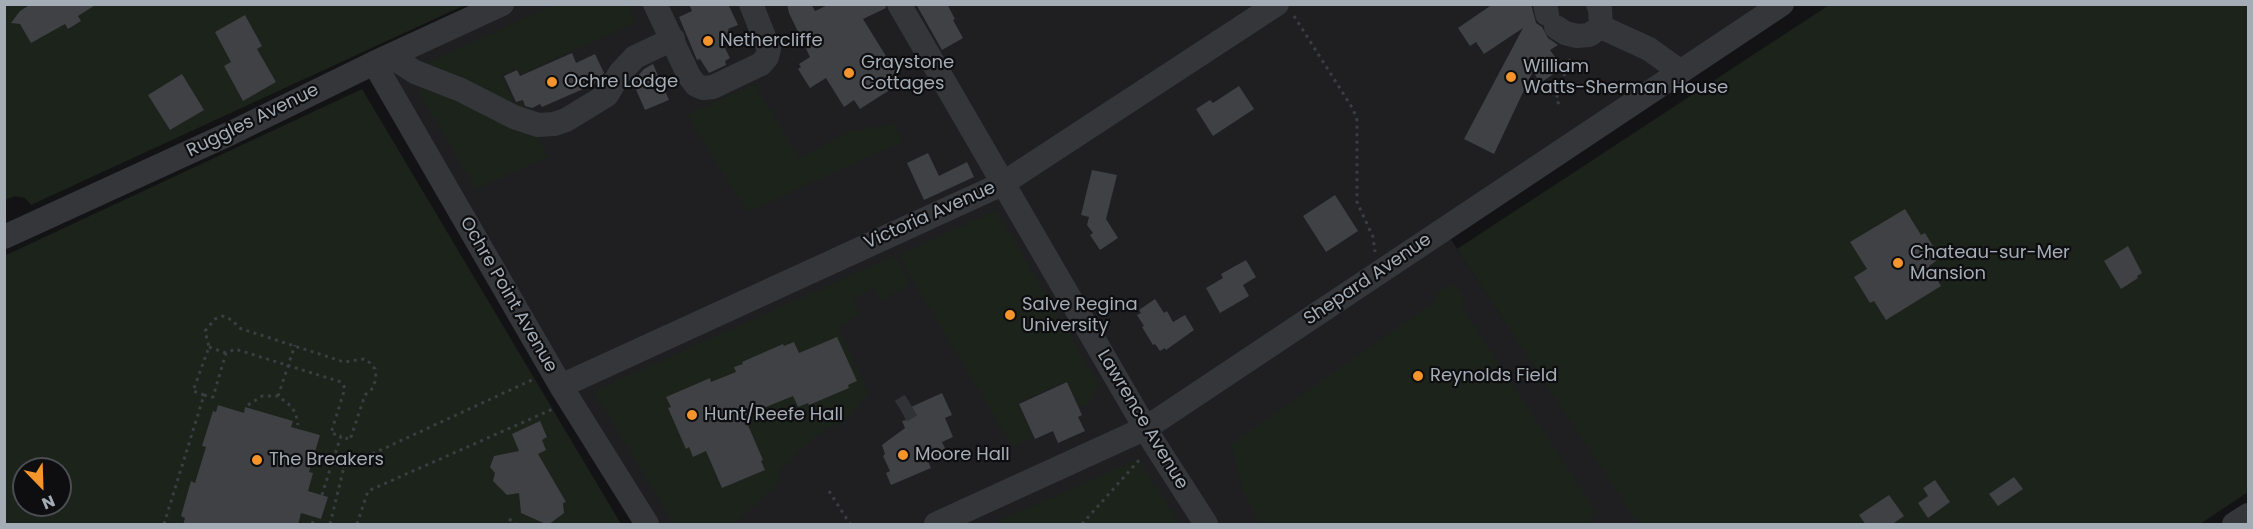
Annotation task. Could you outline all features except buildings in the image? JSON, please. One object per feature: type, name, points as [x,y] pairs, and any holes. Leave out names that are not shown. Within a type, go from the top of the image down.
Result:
[{"type":"street","name":"Ruggles Avenue","points":[[4,237],[231,133],[502,4]]},
{"type":"street","points":[[656,4],[689,76],[696,85],[704,88],[713,87],[761,64],[767,57],[769,49],[751,4]]},
{"type":"street","name":"Lawrence Avenue","points":[[899,4],[1002,184],[1150,435],[1206,525]]},
{"type":"street","name":"Shepard Avenue","points":[[936,525],[1150,435],[1782,4]]},
{"type":"street","name":"Victoria Avenue","points":[[561,386],[1002,184],[1285,9]]},
{"type":"street","points":[[1557,20],[1589,35],[1599,16],[1681,72]]},
{"type":"street","points":[[382,60],[461,90],[513,117],[538,124],[554,124],[566,120],[607,95],[620,73],[635,57],[672,39]]},
{"type":"street","name":"Ochre Point Avenue","points":[[382,60],[561,386],[647,525]]},
{"type":"street","points":[[2234,525],[2248,515]]},
{"type":"path","points":[[1285,9],[1353,109],[1357,120],[1357,202],[1373,237],[1375,254]]},
{"type":"path","points":[[1557,20],[1556,99],[1559,104]]},
{"type":"path","points":[[209,347],[226,353],[235,349],[341,382],[345,388],[331,433],[350,440],[365,395],[373,388],[376,378],[375,369],[364,359],[344,362],[239,328],[232,320],[223,316],[215,319],[205,331],[209,347],[193,391],[213,397],[226,353]]},
{"type":"path","points":[[278,396],[294,345]]},
{"type":"path","points":[[332,463],[344,467],[561,386]]},
{"type":"path","points":[[357,525],[368,491],[561,386]]},
{"type":"path","points":[[164,525],[204,395]]},
{"type":"path","points":[[249,405],[262,396],[278,396],[292,407],[298,425]]},
{"type":"path","points":[[1082,525],[1150,435]]},
{"type":"path","points":[[322,495],[341,436]]},
{"type":"path","points":[[330,525],[344,467]]},
{"type":"path","points":[[829,491],[850,525]]},
{"type":"path","points":[[312,525],[315,517]]},
{"type":"path","points":[[509,519],[516,525]]},
{"type":"shaded area","name":"Salve Regina University","points":[[502,4],[1782,5],[1444,229],[1639,524],[647,524],[374,63]]},
{"type":"shaded area","points":[[5,5],[465,5],[31,205],[25,198],[15,196],[5,200]]},
{"type":"shaded area","points":[[552,5],[628,5],[636,22],[521,74],[518,68],[502,75],[515,105],[522,102],[548,157],[476,189],[418,91],[428,63]]},
{"type":"shaded area","points":[[1829,5],[2248,5],[2248,492],[2200,524],[1638,524],[1457,249]]},
{"type":"shaded area","points":[[754,84],[800,159],[848,132],[895,124],[902,142],[747,212],[687,115]]},
{"type":"shaded area","points":[[362,89],[621,524],[5,524],[4,256]]},
{"type":"shaded area","points":[[996,210],[1099,385],[1088,404],[1079,407],[1067,381],[1018,403],[1033,438],[1013,447],[898,255]]},
{"type":"shaded area","points":[[894,256],[910,283],[882,301],[873,287],[852,301],[860,314],[838,328],[869,394],[841,425],[826,427],[778,471],[780,482],[734,524],[674,524],[594,391]]},
{"type":"shaded area","name":"Reynolds Field","points":[[1454,286],[1462,293],[1464,298],[1462,308],[1598,514],[1583,524],[1260,524],[1242,489],[1231,444],[1434,302],[1438,291]]},
{"type":"shaded area","points":[[1138,459],[1180,524],[992,524]]},
{"type":"tunnel","points":[[901,411],[911,405]]},
{"type":"place","name":"Nethercliffe","points":[[708,41]]},
{"type":"place","name":"Graystone Cottages","points":[[849,73]]},
{"type":"place","name":"William Watts-Sherman House","points":[[1511,77]]},
{"type":"place","name":"Ochre Lodge","points":[[552,82]]},
{"type":"place","name":"Chateau-sur-Mer Mansion","points":[[1898,263]]},
{"type":"place","name":"Salve Regina University","points":[[1010,315]]},
{"type":"place","name":"Reynolds Field","points":[[1418,376]]},
{"type":"place","name":"Hunt/Reefe Hall","points":[[692,415]]},
{"type":"place","name":"Moore Hall","points":[[903,455]]},
{"type":"place","name":"The Breakers","points":[[257,460]]}]
